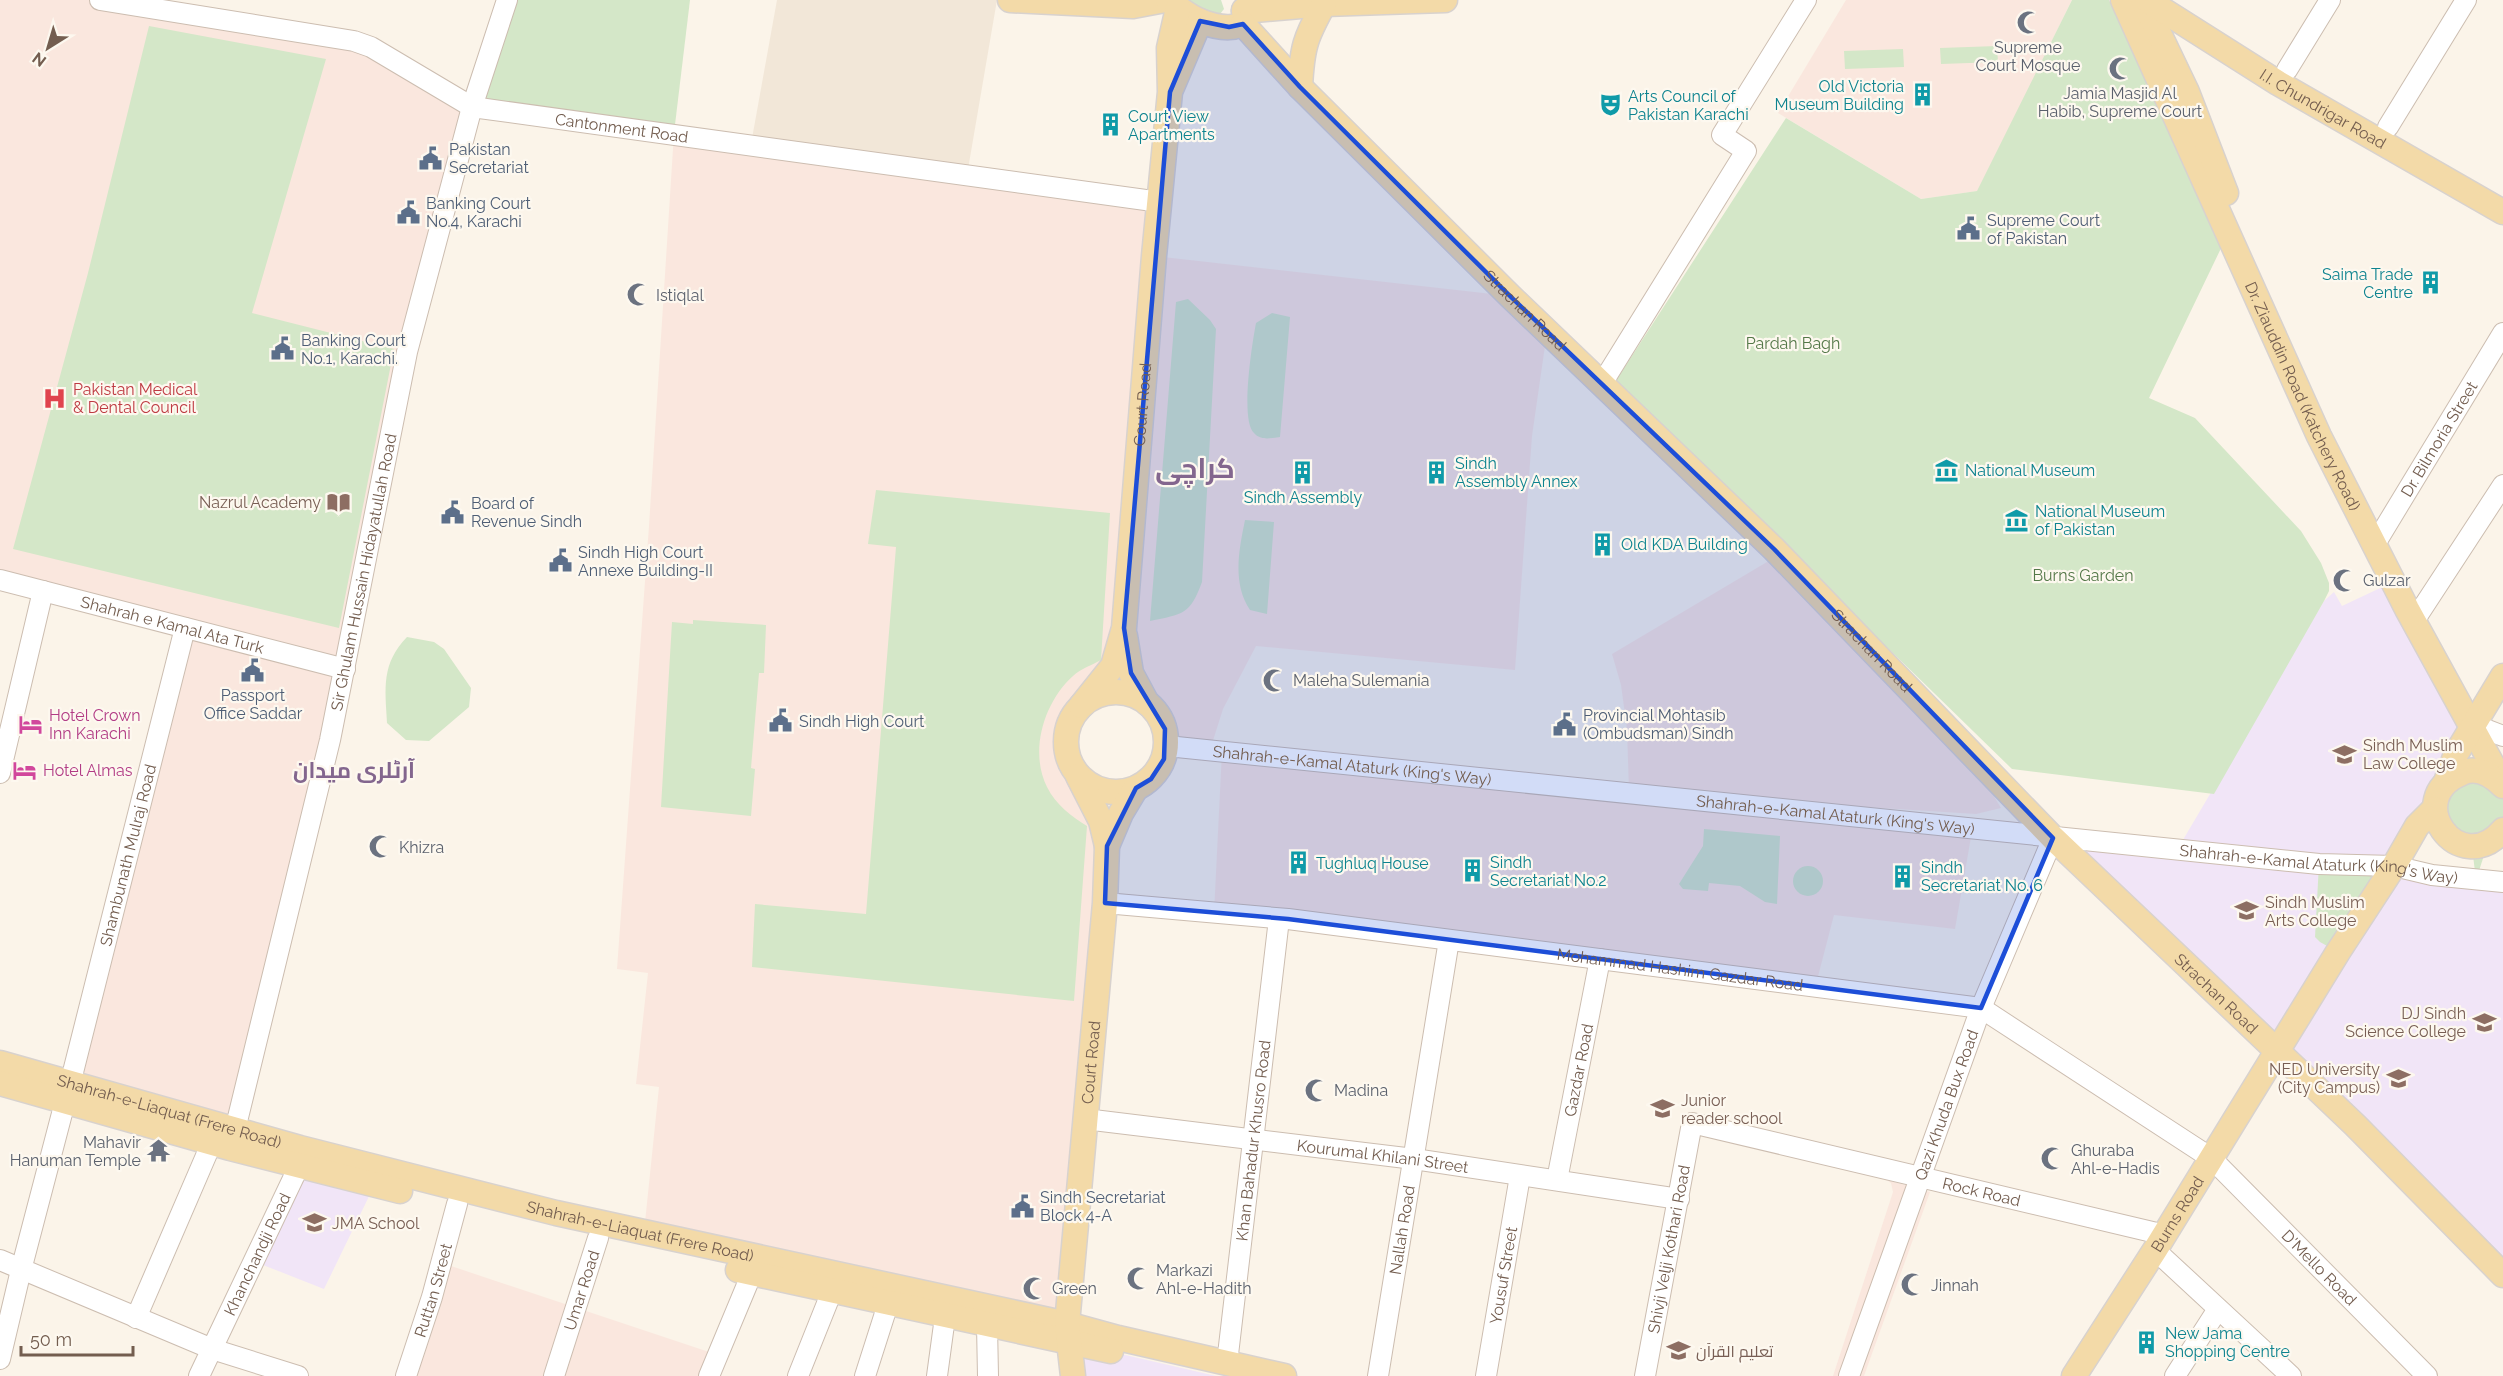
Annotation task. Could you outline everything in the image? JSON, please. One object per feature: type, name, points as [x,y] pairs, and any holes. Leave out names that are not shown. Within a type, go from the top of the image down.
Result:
[{"type":"main road","points":[[1010,0],[1133,6],[1170,3],[1200,21],[1229,27],[1242,11],[1324,4],[1445,0]]},
{"type":"main road","name":"Dr. Ziauddin Road (Katchery Road)","points":[[2122,0],[2319,436],[2377,541]]},
{"type":"main road","name":"Dr. Ziauddin Road (Katchery Road)","points":[[2145,0],[2187,92],[2228,197],[2328,435],[2377,541],[2416,619],[2503,760]]},
{"type":"main road","name":"I.I. Chundrigar Road","points":[[2145,0],[2278,83],[2503,212]]},
{"type":"main road","name":"I.I. Chundrigar Road","points":[[2174,0],[2287,70],[2388,127],[2503,197]]},
{"type":"main road","name":"Court Road","points":[[1081,706],[1113,666],[1124,628],[1170,92],[1170,3]]},
{"type":"main road","points":[[1300,87],[1307,34],[1324,4]]},
{"type":"main road","name":"Strachan Road","points":[[1242,11],[1300,87],[1601,385],[1773,549],[2052,837],[2355,1125],[2503,1275]]},
{"type":"main road","name":"Court Road","points":[[1170,92],[1200,21]]},
{"type":"main road","points":[[1075,769],[1082,778],[1096,788],[1112,793],[1136,788],[1151,779],[1164,759],[1167,746],[1162,722],[1147,703],[1131,673],[1124,628]]},
{"type":"main road","name":"Burns Road","points":[[2074,1376],[2160,1242],[2417,826],[2434,809],[2437,795],[2447,779],[2456,754],[2484,727],[2503,676]]},
{"type":"main road","points":[[1107,846],[1101,821],[1066,748],[1067,730],[1081,706],[1092,698],[1109,692],[1138,696],[1147,703]]},
{"type":"main road","name":"Dr. Ziauddin Road (Katchery Road)","points":[[2484,727],[2503,785]]},
{"type":"main road","points":[[2447,779],[2465,771],[2478,770],[2490,775],[2503,785]]},
{"type":"main road","name":"Court Road","points":[[1073,1376],[1068,1333],[1105,903],[1107,846],[1121,813],[1136,788]]},
{"type":"main road","points":[[2434,809],[2440,828],[2448,838],[2466,846],[2488,843],[2503,830]]},
{"type":"main road","name":"Shahrah-e-Liaquat (Frere Road)","points":[[0,1063],[67,1093],[226,1140],[299,1166],[598,1238],[945,1317],[987,1325],[1068,1333]]},
{"type":"main road","name":"Shahrah-e-Liaquat (Frere Road)","points":[[0,1083],[67,1093]]},
{"type":"main road","name":"Shahrah-e-Liaquat (Frere Road)","points":[[226,1140],[556,1212],[1220,1369],[1284,1376]]},
{"type":"street","name":"Cantonment Road","points":[[100,0],[354,41],[371,47],[472,106],[1160,202]]},
{"type":"street","name":"Sir Ghulam Hussain Hidayatullah Road","points":[[136,1318],[226,1140],[345,669],[407,352],[472,106],[507,0]]},
{"type":"street","points":[[1601,385],[1746,151],[1722,135],[1806,0]]},
{"type":"street","points":[[2287,70],[2330,0]]},
{"type":"street","points":[[2388,127],[2466,0]]},
{"type":"street","name":"Dr. Bilmoria Street","points":[[2377,541],[2503,333]]},
{"type":"street","points":[[2416,619],[2503,485]]},
{"type":"street","name":"Shahrah e Kamal Ata Turk","points":[[0,580],[345,669]]},
{"type":"street","points":[[0,773],[43,591]]},
{"type":"street","name":"Shambunath Mulraj Road","points":[[0,1359],[185,628]]},
{"type":"street","name":"Shahrah-e-Kamal Ataturk (King's Way)","points":[[1167,746],[2319,864],[2394,866],[2432,875],[2503,882]]},
{"type":"street","name":"Qazi Khuda Bux Road","points":[[1849,1376],[1981,1008],[2052,837]]},
{"type":"street","name":"Mohammad Hashim Gazdar Road","points":[[1105,903],[1279,919],[1981,1008],[2211,1158]]},
{"type":"street","name":"Khan Bahadur Khusro Road","points":[[1220,1369],[1254,1141],[1279,919]]},
{"type":"street","name":"Nallah Road","points":[[1378,1376],[1449,940]]},
{"type":"street","name":"Gazdar Road","points":[[1557,1180],[1600,959]]},
{"type":"street","name":"Kourumal Khilani Street","points":[[1085,1119],[1414,1159],[1679,1199]]},
{"type":"street","name":"Rock Road","points":[[1692,1123],[1920,1176],[2160,1242]]},
{"type":"street","name":"Shivji Velji Kothari Road","points":[[1646,1376],[1692,1123]]},
{"type":"street","name":"D'Mello Road","points":[[2211,1158],[2427,1376]]},
{"type":"street","name":"Khanchandji Road","points":[[199,1376],[299,1166]]},
{"type":"street","name":"Yousuf Street","points":[[1486,1376],[1520,1176]]},
{"type":"street","name":"Ruttan Street","points":[[406,1376],[432,1297],[458,1204]]},
{"type":"street","name":"Umar Road","points":[[554,1376],[598,1238]]},
{"type":"street","points":[[2160,1242],[2218,1309],[2291,1376]]},
{"type":"street","points":[[0,1260],[212,1349],[298,1376]]},
{"type":"street","points":[[709,1376],[752,1273]]},
{"type":"street","points":[[798,1376],[832,1291]]},
{"type":"street","points":[[865,1376],[888,1304]]},
{"type":"street","points":[[2175,1376],[2218,1309]]},
{"type":"street","points":[[937,1376],[945,1317]]},
{"type":"street","points":[[987,1325],[988,1376]]},
{"type":"highlighted area","points":[[1200,21],[1229,27],[1243,24],[1300,87],[1510,296],[1774,549],[2053,838],[1981,1008],[1288,919],[1105,903],[1107,846],[1136,788],[1151,779],[1164,759],[1165,729],[1131,673],[1124,628],[1170,92]]},
{"type":"shaded area","name":"Pakistan Secretariat","points":[[0,0],[101,0],[354,41],[472,107],[235,1130],[70,1084],[185,628],[0,580]]},
{"type":"shaded area","points":[[777,0],[997,0],[967,175],[751,144]]},
{"type":"shaded area","points":[[1846,0],[2072,0],[1978,191],[1921,199],[1778,113]]},
{"type":"shaded area","name":"Sindh High Court","points":[[674,133],[1159,203],[1154,256],[1510,296],[1547,332],[1532,436],[1515,670],[1256,646],[1223,709],[1210,750],[1170,743],[1165,728],[1131,673],[1113,666],[1109,692],[1092,698],[1071,720],[1066,748],[1101,821],[1067,1324],[644,1232],[659,1087],[636,1084],[648,973],[617,969]]},
{"type":"shaded area","points":[[1772,559],[1977,768],[2001,808],[1976,814],[1629,792],[1627,729],[1621,685],[1612,654]]},
{"type":"shaded area","points":[[2393,582],[2472,724],[2391,870],[2503,885],[2503,1275],[2052,838],[2177,850],[2324,601],[2334,592],[2342,606]]},
{"type":"shaded area","points":[[1222,751],[1971,837],[1955,929],[1834,915],[1815,988],[1214,913]]},
{"type":"shaded area","name":"JMA School","points":[[299,1166],[375,1184],[324,1289],[253,1261]]},
{"type":"shaded area","points":[[1887,1180],[1930,1192],[1864,1376],[1833,1376],[1893,1192],[1891,1183]]},
{"type":"shaded area","points":[[442,1263],[718,1355],[709,1376],[406,1376]]},
{"type":"shaded area","points":[[1069,1342],[1216,1376],[1073,1376]]},
{"type":"green space","points":[[507,0],[690,0],[674,133],[472,107]]},
{"type":"green space","points":[[1185,0],[1221,0],[1224,9],[1220,14],[1211,14]]},
{"type":"green space","name":"Burns Garden","points":[[2072,0],[2109,0],[2224,242],[2149,398],[2195,418],[2301,531],[2321,563],[2329,583],[2329,591],[2324,601],[2214,794],[2012,769],[1615,382],[1786,118],[1921,199],[1977,191]]},
{"type":"green space","points":[[149,26],[326,59],[252,313],[394,349],[339,628],[13,549],[88,273]]},
{"type":"green space","points":[[1997,46],[1998,62],[1941,64],[1940,48]]},
{"type":"green space","points":[[1903,49],[1904,67],[1845,69],[1844,51]]},
{"type":"green space","points":[[1188,299],[1216,329],[1202,582],[1198,593],[1184,611],[1170,617],[1150,621],[1176,302]]},
{"type":"green space","points":[[1272,313],[1290,317],[1280,437],[1266,438],[1257,436],[1250,425],[1247,398],[1256,323]]},
{"type":"green space","points":[[876,490],[1110,513],[1101,660],[1079,671],[1054,699],[1042,728],[1040,743],[1039,758],[1047,787],[1064,810],[1087,826],[1074,1001],[752,967],[755,904],[866,914],[896,547],[868,544]]},
{"type":"green space","points":[[1245,520],[1274,522],[1267,614],[1250,610],[1241,589],[1238,566]]},
{"type":"green space","points":[[693,620],[766,625],[764,673],[759,673],[751,768],[755,769],[751,816],[661,807],[672,622],[693,624]]},
{"type":"green space","points":[[407,637],[434,642],[444,649],[471,688],[469,707],[429,741],[406,740],[387,723],[386,677],[393,657]]},
{"type":"green space","points":[[2456,774],[2503,787],[2503,830],[2488,843],[2476,880],[2472,847],[2466,846],[2436,796]]},
{"type":"green space","points":[[1704,829],[1780,836],[1777,904],[1765,902],[1740,886],[1709,883],[1708,891],[1683,889],[1679,884],[1703,846]]},
{"type":"green space","points":[[2319,864],[2391,870],[2338,952],[2315,937]]},
{"type":"green space","points":[[1808,866],[1819,870],[1823,881],[1819,892],[1808,896],[1797,892],[1793,881],[1797,870]]},
{"type":"place","name":"Supreme Court Mosque","points":[[2028,22]]},
{"type":"place","name":"Jamia Masjid Al Habib, Supreme Court","points":[[2120,68]]},
{"type":"place","name":"Old Victoria Museum Building","points":[[1922,95]]},
{"type":"place","name":"Arts Council of Pakistan Karachi","points":[[1610,105]]},
{"type":"place","name":"Court View Apartments","points":[[1110,125]]},
{"type":"place","name":"Pakistan Secretariat","points":[[431,158]]},
{"type":"place","name":"Banking Court No.4, Karachi","points":[[408,212]]},
{"type":"place","name":"Supreme Court of Pakistan","points":[[1969,229]]},
{"type":"place","name":"Saima Trade Centre","points":[[2431,283]]},
{"type":"place","name":"Istiqlal","points":[[638,295]]},
{"type":"place","name":"Banking Court No.1, Karachi.","points":[[283,349]]},
{"type":"place","name":"Pakistan Medical & Dental Council","points":[[55,398]]},
{"type":"place","name":"National Museum","points":[[1947,470]]},
{"type":"place","name":"Sindh Assembly","points":[[1303,472]]},
{"type":"place","name":"Sindh Assembly Annex","points":[[1437,472]]},
{"type":"place","name":"Nazrul Academy","points":[[339,502]]},
{"type":"place","name":"Board of Revenue Sindh","points":[[453,512]]},
{"type":"place","name":"National Museum of Pakistan","points":[[2017,520]]},
{"type":"place","name":"Old KDA Building","points":[[1603,544]]},
{"type":"place","name":"Sindh High Court Annexe Building-II","points":[[560,561]]},
{"type":"place","name":"Gulzar","points":[[2345,580]]},
{"type":"place","name":"Passport Office Saddar","points":[[253,670]]},
{"type":"place","name":"Maleha Sulemania","points":[[1275,680]]},
{"type":"place","name":"Sindh High Court","points":[[781,721]]},
{"type":"place","name":"Hotel Crown Inn Karachi","points":[[31,724]]},
{"type":"place","name":"Provincial Mohtasib (Ombudsman) Sindh","points":[[1565,724]]},
{"type":"place","name":"Sindh Muslim Law College","points":[[2345,754]]},
{"type":"place","name":"Hotel Almas","points":[[25,770]]},
{"type":"place","name":"Khizra","points":[[381,847]]},
{"type":"place","name":"Tughluq House","points":[[1298,863]]},
{"type":"place","name":"Sindh Secretariat No.2","points":[[1472,871]]},
{"type":"place","name":"Sindh Secretariat No. 6","points":[[1903,876]]},
{"type":"place","name":"Sindh Muslim Arts College","points":[[2247,911]]},
{"type":"place","name":"DJ Sindh Science College","points":[[2484,1022]]},
{"type":"place","name":"NED University (City Campus)","points":[[2398,1078]]},
{"type":"place","name":"Madina","points":[[1316,1090]]},
{"type":"place","name":"Junior reader school","points":[[1663,1109]]},
{"type":"place","name":"Mahavir Hanuman Temple","points":[[159,1151]]},
{"type":"place","name":"Ghuraba Ahl-e-Hadis","points":[[2053,1159]]},
{"type":"place","name":"Sindh Secretariat Block 4-A","points":[[1022,1206]]},
{"type":"place","name":"JMA School","points":[[314,1223]]},
{"type":"place","name":"Markazi Ahl-e-Hadith","points":[[1138,1279]]},
{"type":"place","name":"Jinnah","points":[[1913,1285]]},
{"type":"place","name":"Green","points":[[1034,1288]]},
{"type":"place","name":"New Jama Shopping Centre","points":[[2147,1342]]},
{"type":"place","name":"تعلیم القرآن","points":[[1678,1351]]},
{"type":"district","name":"کراچی","points":[[1195,468]]},
{"type":"district","name":"آرٹلری میدان","points":[[354,770]]},
{"type":"park label","name":"Pardah Bagh","points":[[1793,343]]}]
